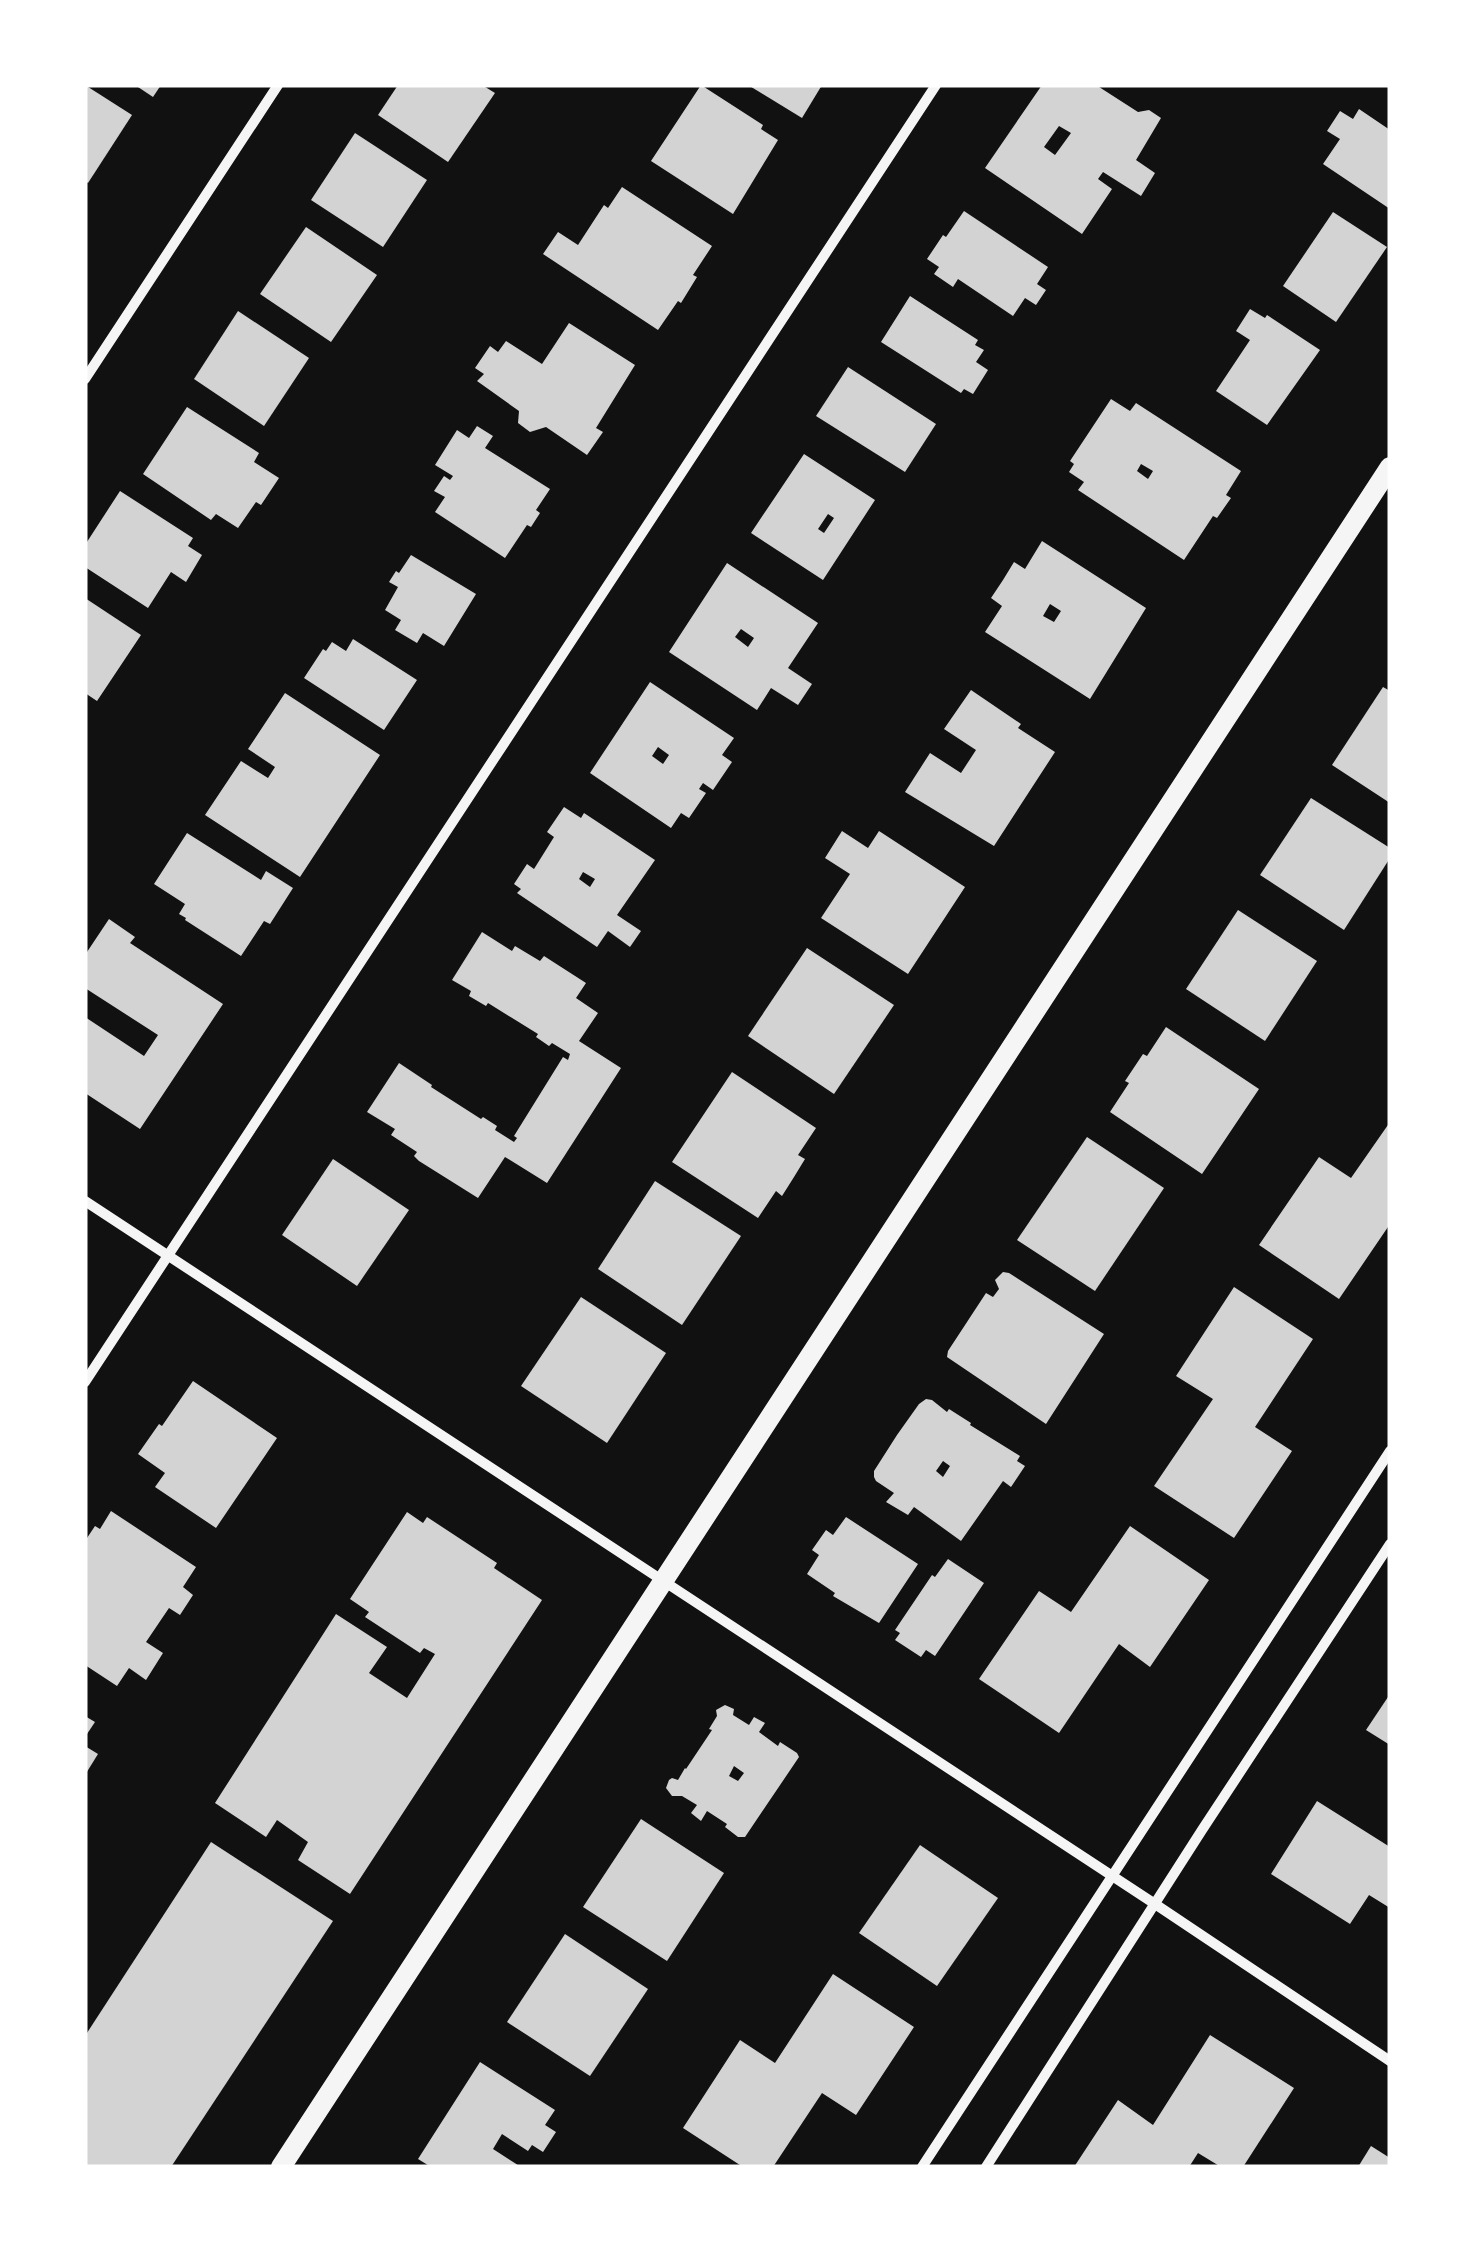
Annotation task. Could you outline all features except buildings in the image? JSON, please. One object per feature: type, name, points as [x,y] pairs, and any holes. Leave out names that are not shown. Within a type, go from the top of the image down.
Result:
[{"type":"main road","points":[[281,2167],[1390,467]]},
{"type":"street","points":[[85,379],[278,85]]},
{"type":"street","points":[[85,1382],[936,85]]},
{"type":"street","points":[[85,1201],[1390,2061]]},
{"type":"street","points":[[922,2167],[1390,1451]]},
{"type":"street","points":[[986,2167],[1390,1544]]}]
